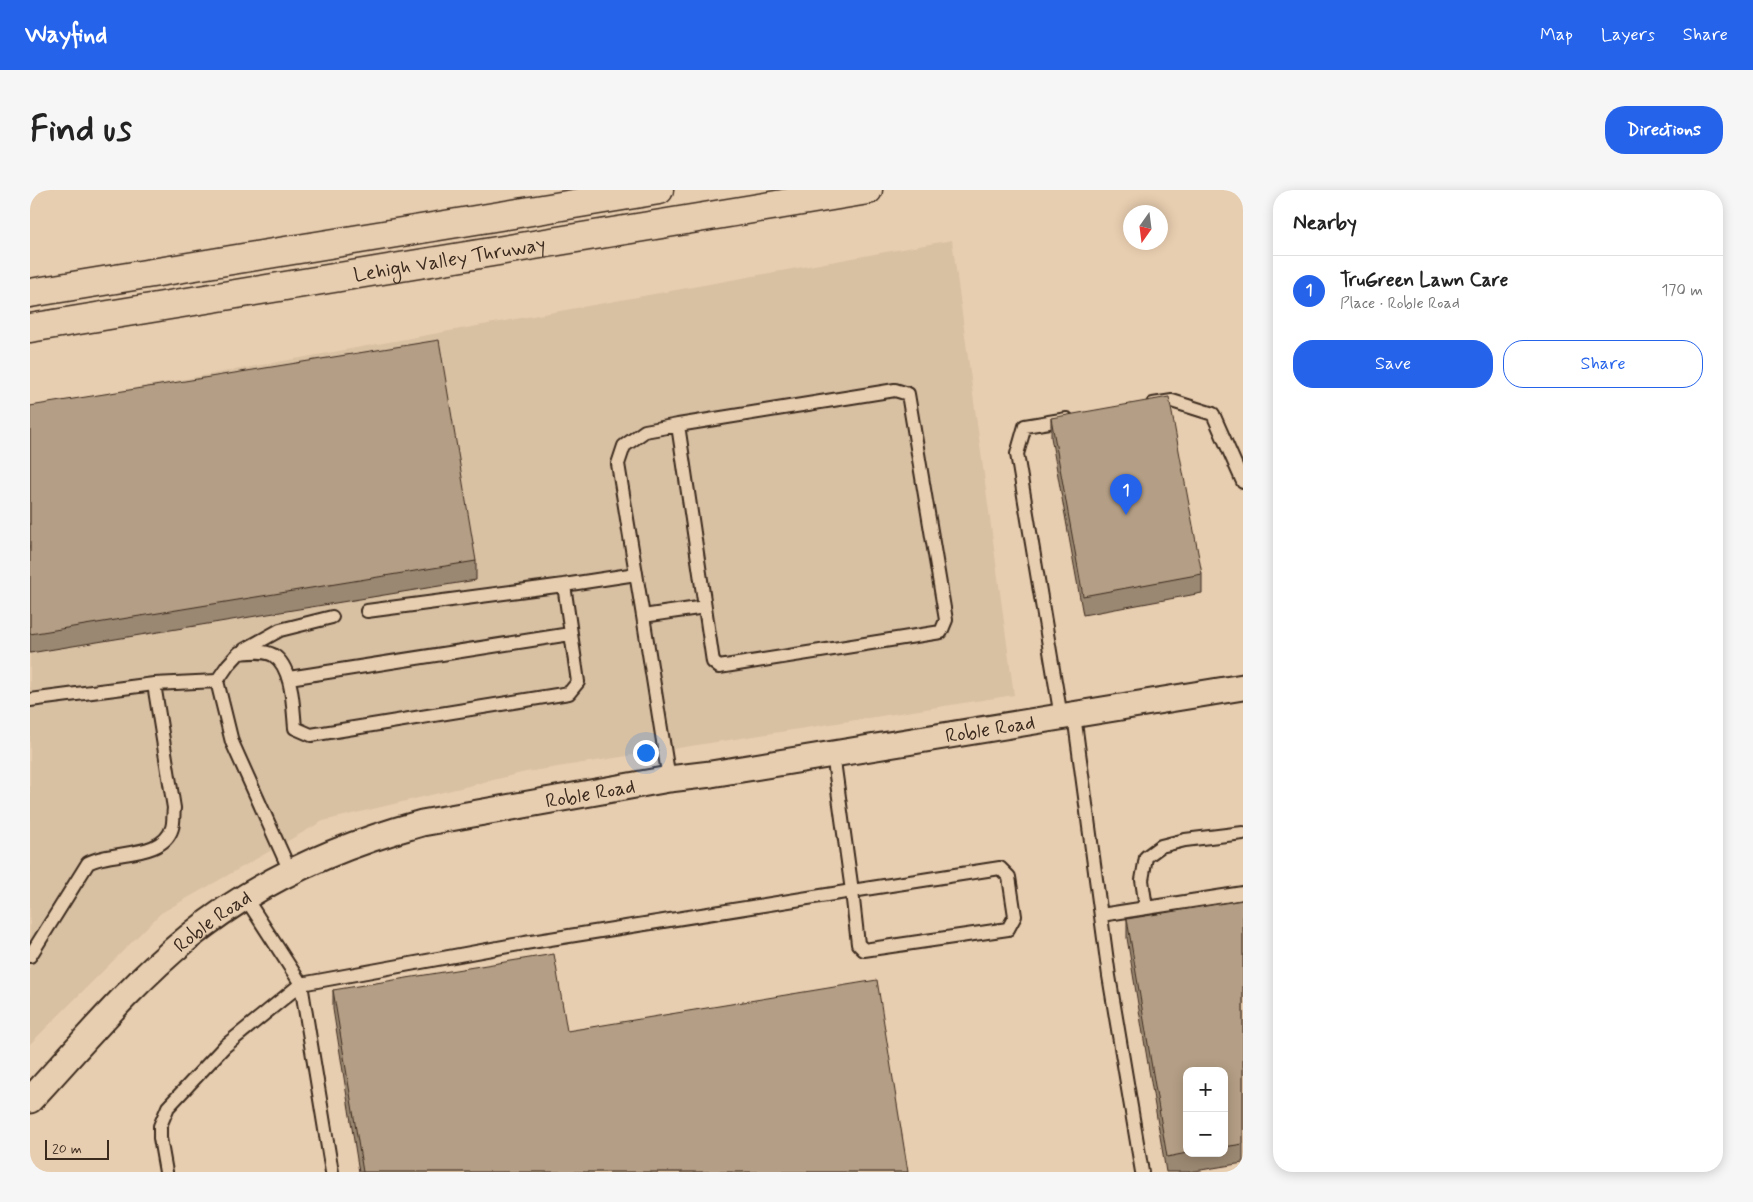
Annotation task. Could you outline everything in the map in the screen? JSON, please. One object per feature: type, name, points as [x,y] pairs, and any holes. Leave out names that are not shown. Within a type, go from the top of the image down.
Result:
[{"type":"highway","name":"Lehigh Valley Thruway","points":[[30,293],[659,190]]},
{"type":"highway","name":"Lehigh Valley Thruway","points":[[30,328],[868,190]]},
{"type":"street","name":"Roble Road","points":[[30,1100],[144,976],[189,936],[245,897],[290,871],[346,847],[384,834],[422,824],[669,779],[711,774],[1243,687]]},
{"type":"lane","points":[[669,779],[618,464],[624,446],[645,430],[895,390],[908,394],[946,620],[941,632],[719,667],[713,662],[678,425]]},
{"type":"lane","points":[[1143,406],[1172,401],[1213,414],[1243,482]]},
{"type":"lane","points":[[1084,416],[1025,426],[1016,454],[1067,716],[1142,1172]]},
{"type":"lane","points":[[367,611],[636,574]]},
{"type":"lane","points":[[239,653],[258,652],[273,655],[281,664],[288,678],[295,728],[311,735],[568,693],[578,682],[564,584]]},
{"type":"lane","points":[[643,616],[705,607]]},
{"type":"lane","points":[[290,871],[232,742],[217,681],[239,653],[280,630],[332,616]]},
{"type":"lane","points":[[288,678],[570,634]]},
{"type":"lane","points":[[30,700],[154,684],[217,681]]},
{"type":"lane","points":[[30,956],[88,863],[96,859],[140,852],[165,841],[172,828],[174,808],[154,684]]},
{"type":"lane","points":[[166,1172],[160,1138],[160,1126],[168,1107],[225,1046],[301,984],[525,943],[852,891],[1000,868],[1009,877],[1015,916],[1008,929],[864,950],[858,944],[852,891],[833,754]]},
{"type":"lane","points":[[1146,908],[1142,880],[1146,857],[1161,846],[1185,840],[1243,833]]},
{"type":"lane","points":[[1101,915],[1243,893]]},
{"type":"lane","points":[[245,897],[301,984],[332,1172]]},
{"type":"shaded area","points":[[952,240],[1014,695],[526,772],[323,821],[161,913],[30,1044],[30,407]]},
{"type":"building","points":[[439,340],[476,561],[30,634],[30,406]]},
{"type":"building","points":[[1169,397],[1202,574],[1083,596],[1051,418]]},
{"type":"building","points":[[1243,900],[1243,1144],[1228,1146],[1228,1067],[1183,1067],[1183,1154],[1167,1157],[1127,919]]},
{"type":"building","points":[[554,954],[567,1031],[877,980],[908,1172],[363,1172],[333,990]]},
{"type":"place","name":"TruGreen Lawn Care","points":[[1126,515]]}]
